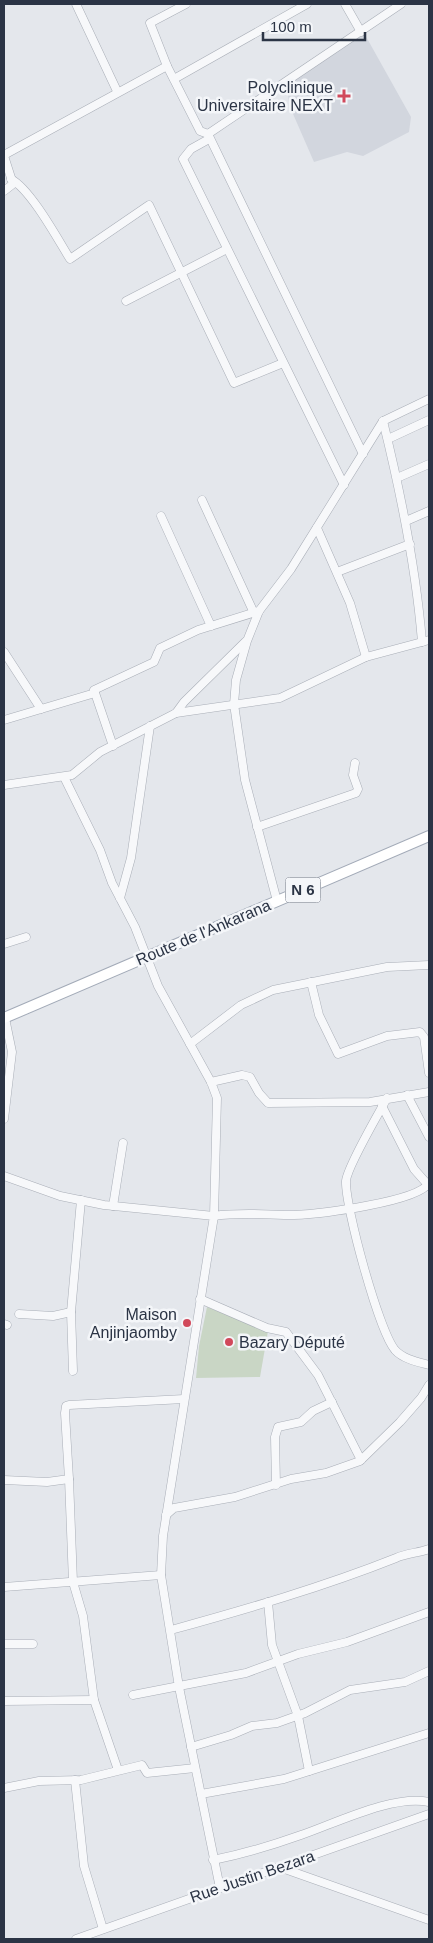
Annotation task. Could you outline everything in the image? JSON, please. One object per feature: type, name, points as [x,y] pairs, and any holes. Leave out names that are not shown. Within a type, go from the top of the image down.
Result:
[{"type":"main road","name":"Route de l'Ankarana","points":[[4,1018],[429,836]]},
{"type":"street","points":[[76,4],[117,92]]},
{"type":"street","points":[[186,4],[150,22],[167,66],[200,131],[208,137],[363,454]]},
{"type":"street","points":[[174,79],[307,4]]},
{"type":"street","points":[[345,4],[361,32]]},
{"type":"street","points":[[344,485],[282,363],[183,159],[191,149],[400,4]]},
{"type":"street","points":[[4,190],[13,184],[4,156],[167,66]]},
{"type":"street","points":[[11,179],[18,183],[70,259],[149,205],[234,383],[282,363]]},
{"type":"street","points":[[126,301],[227,249]]},
{"type":"street","points":[[277,901],[245,780],[234,704],[236,680],[247,641],[257,612],[291,569],[383,421],[429,399]]},
{"type":"street","points":[[388,439],[429,420]]},
{"type":"street","points":[[4,785],[72,776],[100,752],[176,713],[280,698],[366,657],[426,641],[406,521],[383,421]]},
{"type":"street","points":[[397,478],[429,464]]},
{"type":"street","points":[[202,500],[257,612]]},
{"type":"street","points":[[406,521],[429,511]]},
{"type":"street","points":[[161,516],[211,626]]},
{"type":"street","points":[[317,528],[350,603],[366,657]]},
{"type":"street","points":[[337,572],[410,544]]},
{"type":"street","points":[[4,720],[95,692],[94,690],[154,662],[160,648],[211,626],[257,612]]},
{"type":"street","points":[[176,713],[184,702],[247,641]]},
{"type":"street","points":[[4,652],[41,709]]},
{"type":"street","points":[[95,692],[113,746]]},
{"type":"street","points":[[120,898],[130,858],[150,726]]},
{"type":"street","points":[[257,827],[356,793],[358,789],[353,775],[354,763]]},
{"type":"street","points":[[64,776],[120,898],[136,927],[158,986],[211,1082],[218,1105],[214,1216],[166,1515],[161,1575],[179,1686],[220,1888]]},
{"type":"street","points":[[4,944],[26,937]]},
{"type":"street","points":[[190,1044],[241,1005],[273,990],[388,967],[429,965]]},
{"type":"street","points":[[311,982],[319,1015],[338,1054],[387,1036],[420,1032],[424,1037],[429,1073]]},
{"type":"street","points":[[4,1018],[12,1052],[4,1119]]},
{"type":"street","points":[[211,1082],[242,1075],[250,1077],[259,1093],[268,1103],[370,1102],[429,1092]]},
{"type":"street","points":[[407,1095],[429,1137]]},
{"type":"street","points":[[387,1098],[346,1179],[350,1209],[363,1265],[382,1320],[395,1350],[410,1360],[429,1365]]},
{"type":"street","points":[[4,1176],[60,1196],[81,1200],[113,1206],[214,1216],[230,1214],[295,1215],[350,1209],[420,1193],[429,1185],[414,1169],[382,1106]]},
{"type":"street","points":[[113,1206],[123,1143]]},
{"type":"street","points":[[72,1371],[71,1312],[81,1200]]},
{"type":"street","points":[[200,1299],[267,1328],[286,1332],[318,1375],[361,1460]]},
{"type":"street","points":[[19,1314],[53,1316],[71,1312]]},
{"type":"street","points":[[166,1515],[174,1508],[235,1497],[291,1479],[326,1473],[361,1460],[400,1422],[429,1385]]},
{"type":"street","points":[[118,1770],[94,1700],[83,1616],[73,1582],[66,1406],[94,1402],[184,1399]]},
{"type":"street","points":[[276,1485],[275,1437],[278,1427],[301,1422],[313,1411],[332,1402]]},
{"type":"street","points":[[4,1480],[46,1482],[69,1479]]},
{"type":"street","points":[[171,1630],[268,1602],[343,1575],[370,1569],[397,1557],[429,1549]]},
{"type":"street","points":[[4,1587],[161,1575]]},
{"type":"street","points":[[268,1602],[272,1645],[298,1716],[309,1771]]},
{"type":"street","points":[[133,1694],[246,1673],[279,1661],[347,1642],[429,1612]]},
{"type":"street","points":[[4,1644],[33,1644]]},
{"type":"street","points":[[192,1747],[231,1735],[252,1726],[277,1723],[298,1716],[328,1703],[350,1690],[405,1682],[429,1671]]},
{"type":"street","points":[[4,1701],[94,1700]]},
{"type":"street","points":[[200,1794],[284,1778],[429,1733]]},
{"type":"street","points":[[4,1788],[39,1781],[75,1780],[142,1765],[147,1774],[195,1768]]},
{"type":"street","points":[[75,1780],[84,1866],[103,1930]]},
{"type":"street","points":[[213,1860],[275,1844],[367,1811],[416,1799],[429,1802]]},
{"type":"street","name":"Rue Justin Bezara","points":[[76,1939],[429,1814]]},
{"type":"street","points":[[279,1867],[429,1920]]},
{"type":"shaded area","name":"Polyclinique Universitaire NEXT","points":[[364,33],[411,117],[409,132],[363,156],[347,152],[314,162],[290,107],[286,84]]},
{"type":"green space","points":[[207,1307],[268,1331],[260,1377],[196,1378],[199,1346]]},
{"type":"place","name":"Polyclinique Universitaire NEXT","points":[[344,96]]},
{"type":"place","name":"Maison Anjinjaomby","points":[[187,1323]]},
{"type":"place","name":"Bazary Député","points":[[229,1342]]}]
